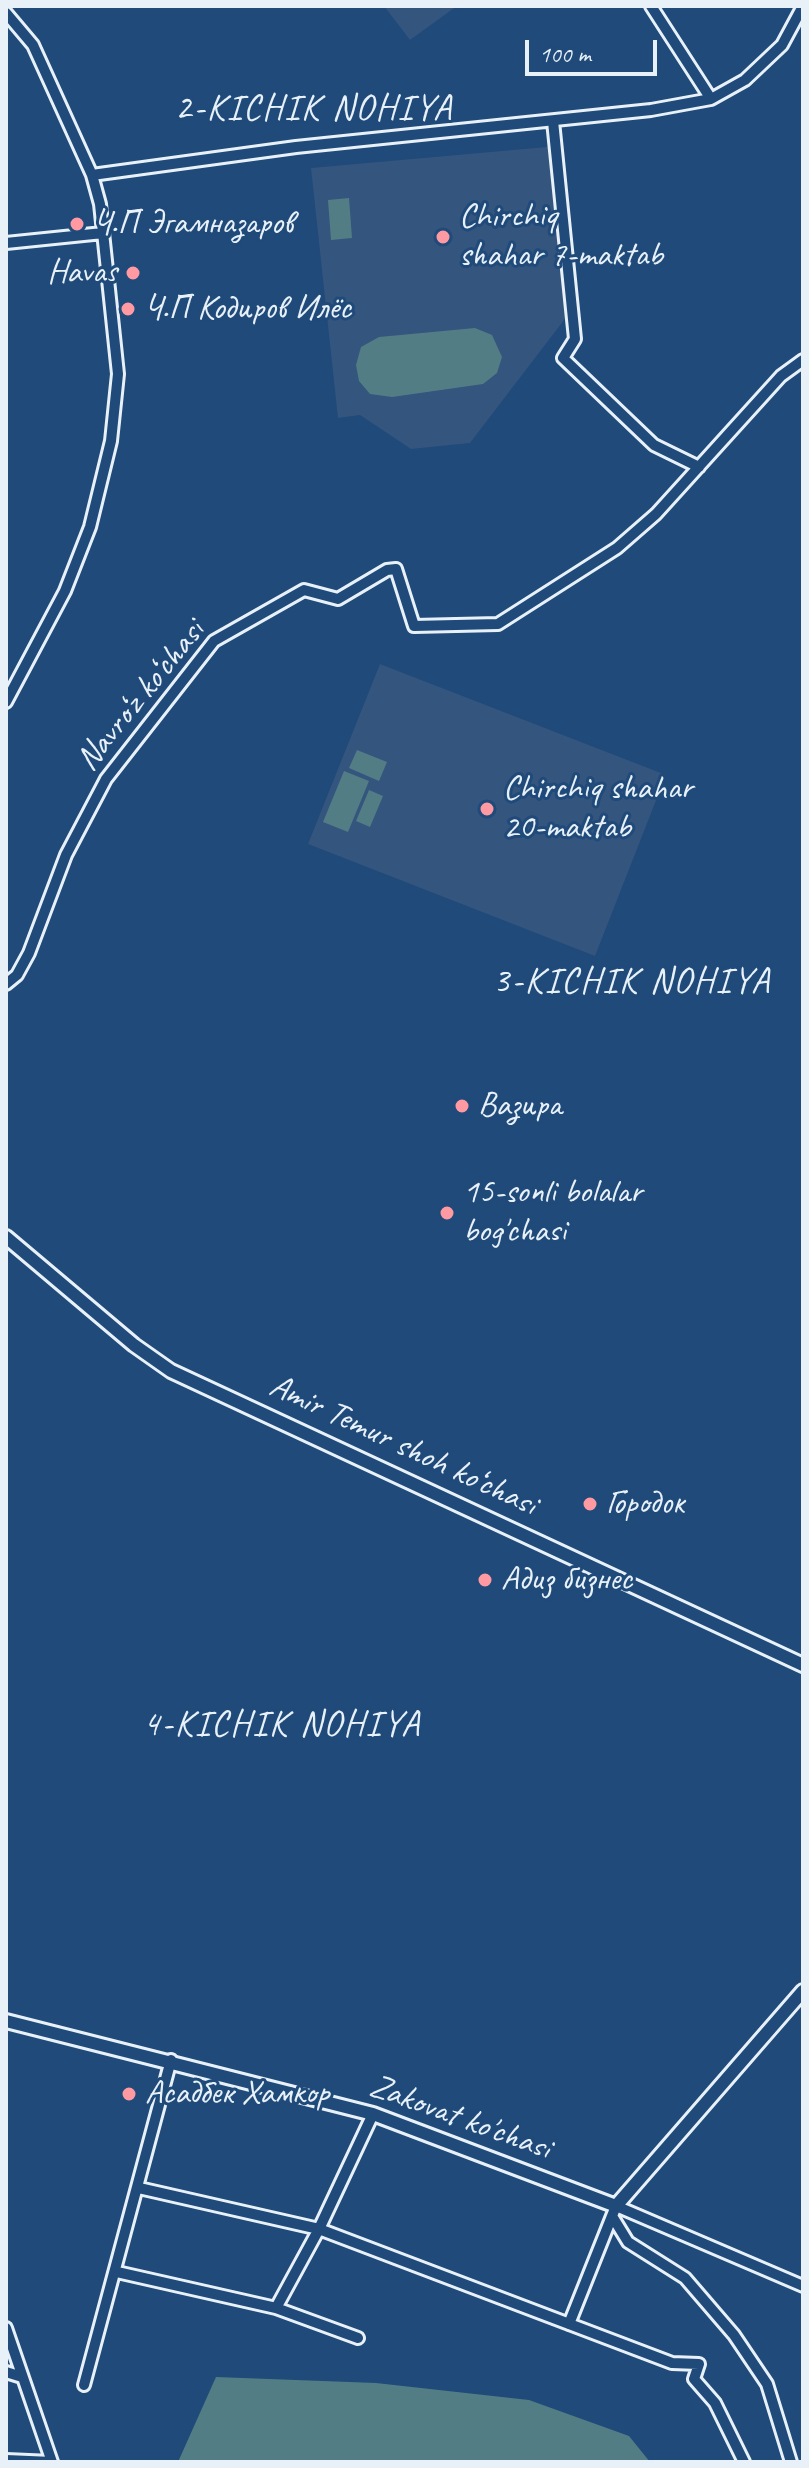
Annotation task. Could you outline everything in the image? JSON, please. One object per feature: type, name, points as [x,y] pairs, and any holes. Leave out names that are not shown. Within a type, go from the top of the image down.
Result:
[{"type":"main road","name":"Amir Temur shoh ko‘chasi","points":[[6,1237],[134,1345],[171,1371],[803,1665]]},
{"type":"main road","points":[[614,2211],[803,1991]]},
{"type":"main road","name":"Zakovat ko'chasi","points":[[6,2021],[171,2060],[373,2114],[614,2211]]},
{"type":"street","points":[[651,6],[711,99]]},
{"type":"street","points":[[92,175],[296,147],[676,107],[711,99],[745,80],[782,45],[803,6]]},
{"type":"street","points":[[6,13],[33,45],[92,175],[103,233],[118,374],[107,462],[79,560],[38,647],[6,702]]},
{"type":"street","points":[[553,121],[575,339],[563,358],[654,445],[699,467]]},
{"type":"street","points":[[6,243],[103,233]]},
{"type":"street","name":"Navro‘z ko‘chasi","points":[[6,984],[17,975],[29,953],[66,855],[106,779],[214,641],[304,590],[338,599],[387,570],[396,569],[414,626],[498,624],[617,548],[656,514],[781,376],[803,360]]},
{"type":"street","points":[[84,2385],[117,2272],[171,2060]]},
{"type":"street","points":[[276,2308],[319,2229],[373,2114]]},
{"type":"street","points":[[139,2188],[319,2229],[672,2363],[699,2364],[694,2379],[715,2403],[744,2462]]},
{"type":"street","points":[[614,2211],[803,2286]]},
{"type":"street","points":[[569,2324],[614,2211]]},
{"type":"street","points":[[614,2211],[628,2242],[685,2278],[734,2335],[767,2384],[790,2459],[803,2456]]},
{"type":"street","points":[[117,2272],[276,2308],[358,2338]]},
{"type":"street","points":[[6,2328],[52,2462],[6,2460]]},
{"type":"street","points":[[6,2372],[22,2377]]},
{"type":"shaded area","points":[[384,6],[457,6],[410,40]]},
{"type":"shaded area","name":"Chirchiq shahar 7-maktab","points":[[558,146],[574,307],[470,443],[411,449],[360,415],[338,418],[311,168]]},
{"type":"shaded area","name":"Chirchiq shahar 20-maktab","points":[[380,664],[666,775],[595,956],[308,844]]},
{"type":"green space","points":[[349,198],[352,238],[331,240],[328,200]]},
{"type":"green space","points":[[475,328],[492,335],[502,357],[497,373],[483,384],[392,397],[370,394],[359,381],[356,365],[361,347],[379,337]]},
{"type":"green space","points":[[357,750],[387,762],[379,781],[349,768]]},
{"type":"green space","points":[[344,771],[369,781],[348,832],[323,822]]},
{"type":"green space","points":[[369,790],[383,796],[370,827],[356,821]]},
{"type":"green space","points":[[216,2377],[376,2383],[529,2400],[629,2436],[650,2462],[178,2462]]},
{"type":"place","name":"Ч.П Эгамназаров","points":[[77,224]]},
{"type":"place","name":"Chirchiq shahar 7-maktab","points":[[443,237]]},
{"type":"place","name":"Havas","points":[[133,273]]},
{"type":"place","name":"Ч.П Кодиров Илёс","points":[[128,309]]},
{"type":"place","name":"Chirchiq shahar 20-maktab","points":[[487,809]]},
{"type":"place","name":"Вазира","points":[[462,1106]]},
{"type":"place","name":"15-sonli bolalar bog'chasi","points":[[447,1213]]},
{"type":"place","name":"Городок","points":[[590,1504]]},
{"type":"place","name":"Адиз бизнес","points":[[485,1580]]},
{"type":"place","name":"Асадбек Хамкор","points":[[129,2094]]},
{"type":"district","name":"2-KICHIK NOHIYA","points":[[314,110]]},
{"type":"district","name":"3-KICHIK NOHIYA","points":[[632,983]]},
{"type":"district","name":"4-KICHIK NOHIYA","points":[[282,1726]]}]
